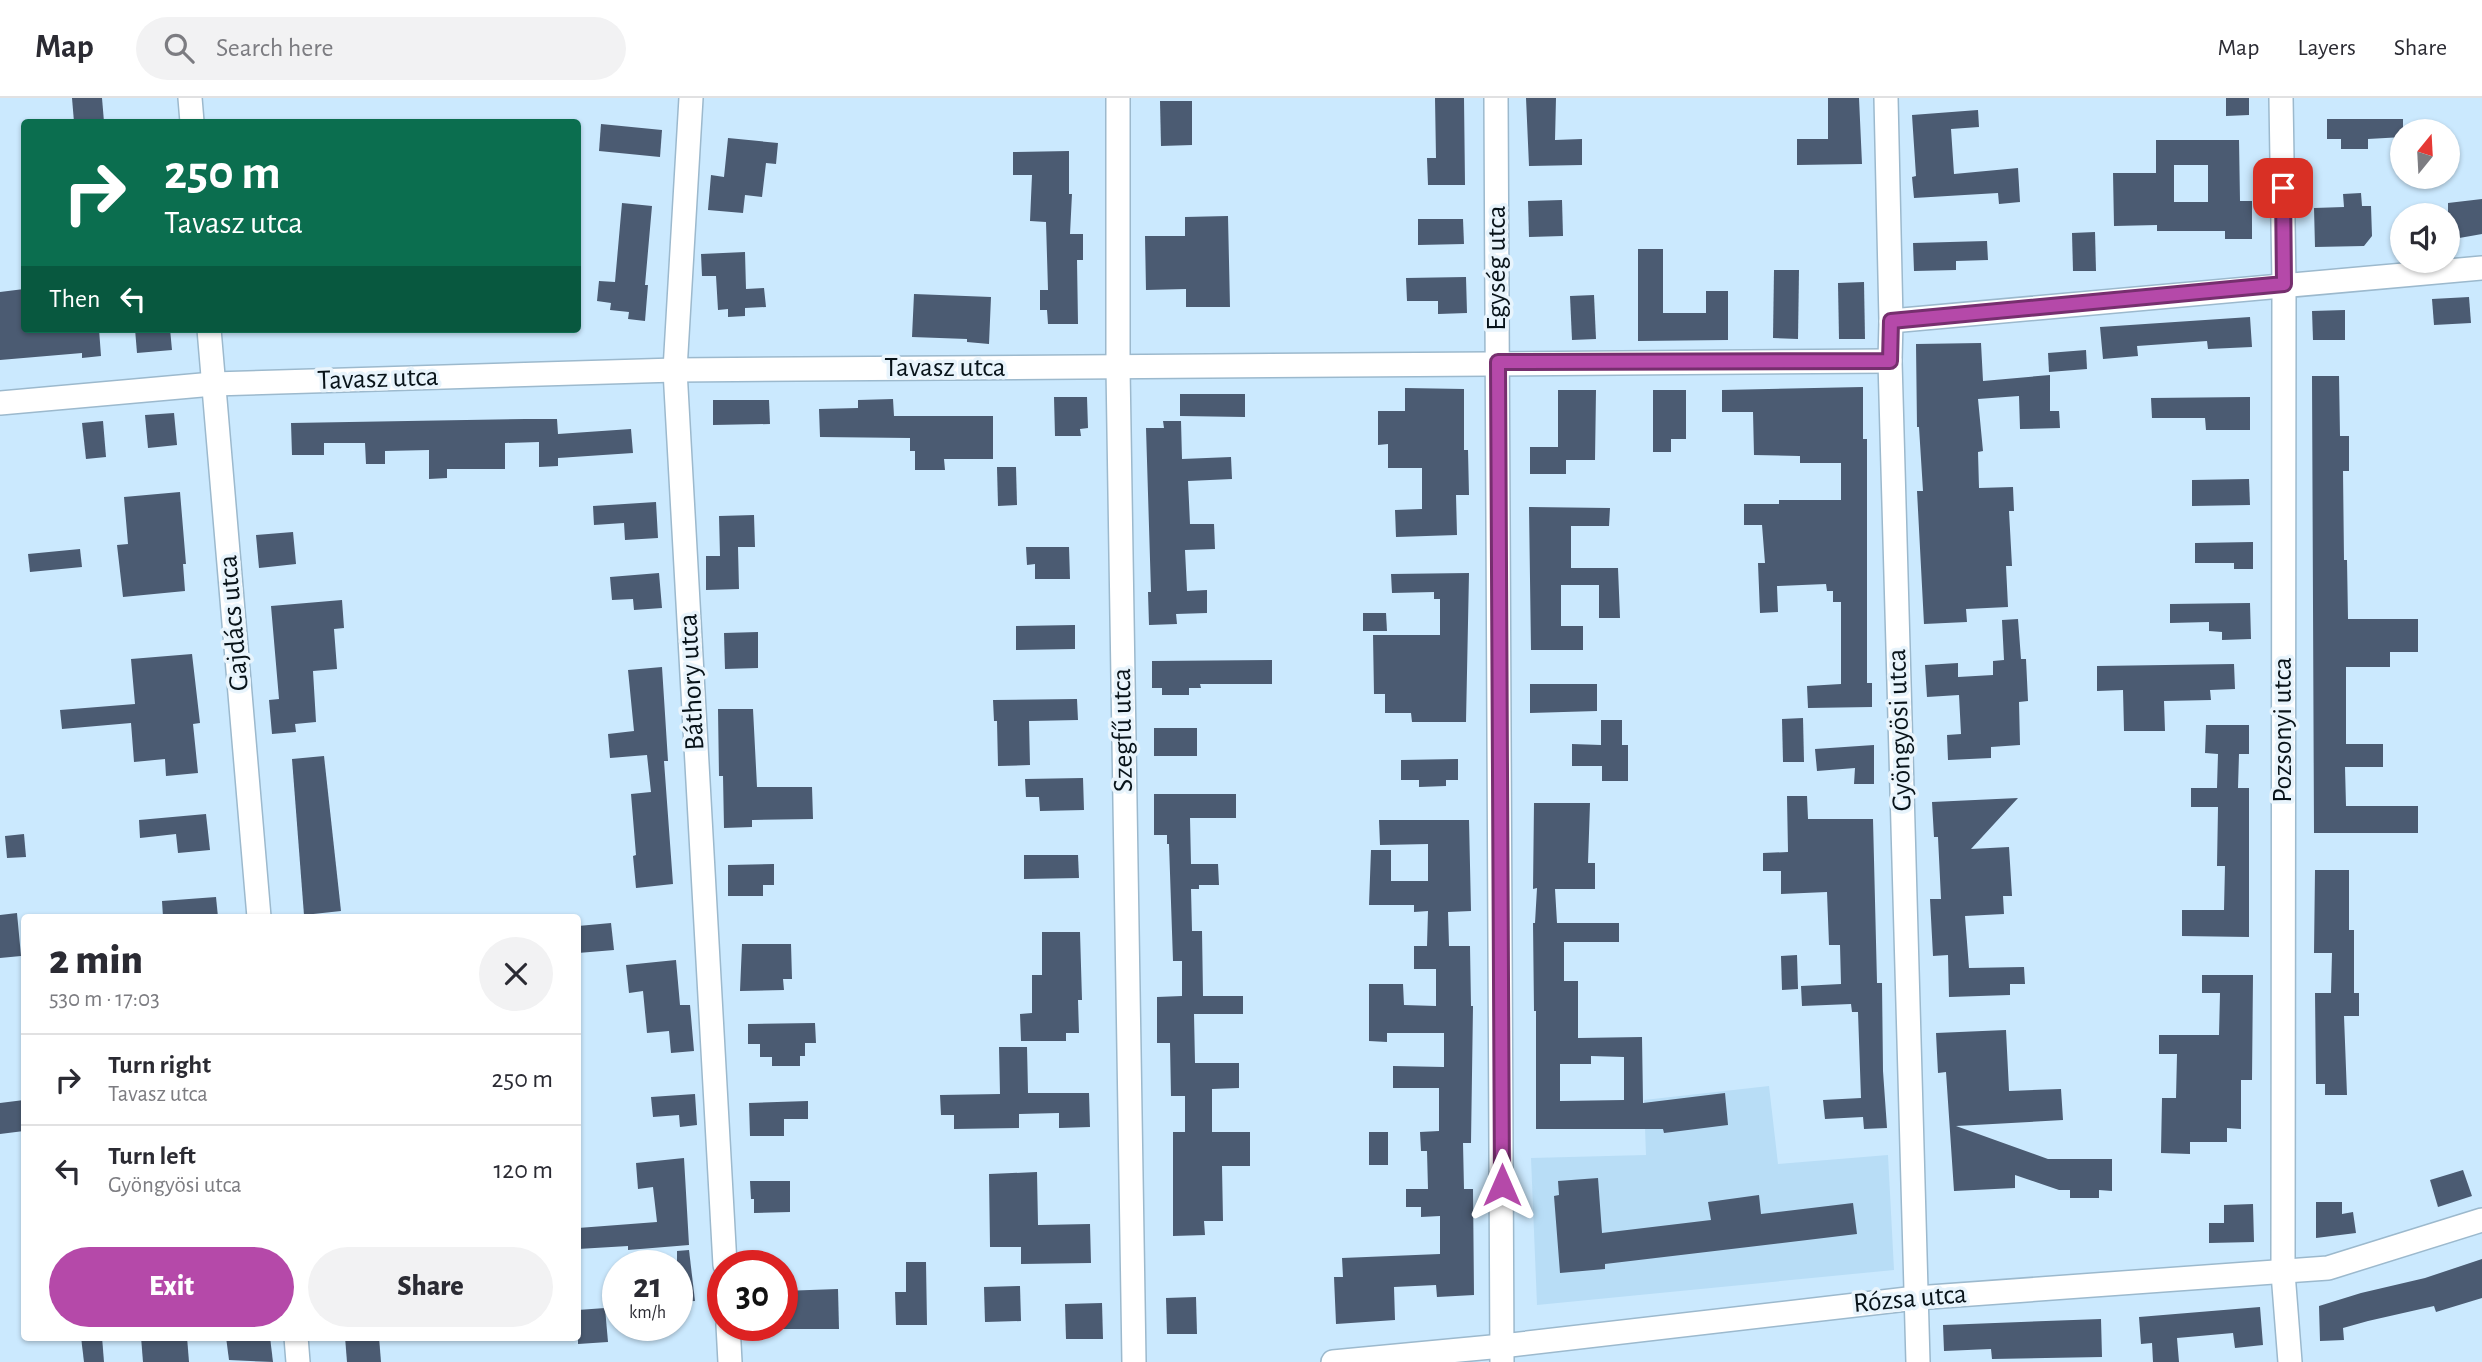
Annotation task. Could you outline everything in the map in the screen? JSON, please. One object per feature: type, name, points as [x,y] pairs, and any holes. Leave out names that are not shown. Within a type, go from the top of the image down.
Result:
[{"type":"street","points":[[190,98],[192,119]]},
{"type":"street","name":"Báthory utca","points":[[691,98],[675,369],[724,1250]]},
{"type":"street","name":"Szegfű utca","points":[[1118,98],[1118,368],[1134,1362]]},
{"type":"street","name":"Egység utca","points":[[1496,98],[1502,1354]]},
{"type":"street","name":"Gyöngyösi utca","points":[[1886,98],[1890,361],[1918,1362]]},
{"type":"street","name":"Pozsonyi utca","points":[[2281,98],[2284,284],[2283,1273],[2290,1362]]},
{"type":"street","points":[[1891,321],[2482,268]]},
{"type":"street","name":"Gajdács utca","points":[[209,333],[259,914]]},
{"type":"street","name":"Tavasz utca","points":[[0,403],[213,384],[675,369],[1890,361]]},
{"type":"street","name":"Rózsa utca","points":[[1333,1362],[1502,1354],[1916,1298],[2328,1268],[2482,1220]]},
{"type":"street","points":[[296,1341],[298,1362]]},
{"type":"street","points":[[729,1341],[730,1362]]},
{"type":"shaded area","points":[[1769,1086],[1778,1164],[1888,1155],[1894,1270],[1537,1305],[1531,1158],[1646,1155],[1644,1100]]},
{"type":"building","points":[[72,98],[102,98],[104,119],[74,119]]},
{"type":"building","points":[[1435,98],[1464,98],[1465,185],[1428,185],[1427,158],[1436,158]]},
{"type":"building","points":[[1526,98],[1556,98],[1555,140],[1582,139],[1582,165],[1529,166]]},
{"type":"building","points":[[1828,98],[1859,98],[1862,164],[1797,165],[1797,139],[1828,139]]},
{"type":"building","points":[[2226,98],[2249,98],[2249,115],[2226,116]]},
{"type":"building","points":[[1160,101],[1192,101],[1192,145],[1161,146]]},
{"type":"building","points":[[1978,110],[1979,127],[1951,129],[1954,174],[2018,168],[2020,202],[1999,204],[1998,193],[1914,198],[1912,177],[1916,176],[1912,115]]},
{"type":"building","points":[[2327,119],[2390,119],[2390,138],[2368,139],[2368,149],[2341,149],[2341,139],[2327,139]]},
{"type":"building","points":[[601,124],[662,130],[660,157],[599,151]]},
{"type":"building","points":[[728,138],[778,143],[776,164],[766,163],[762,197],[745,195],[743,213],[708,210],[711,175],[724,177]]},
{"type":"building","points":[[2156,140],[2239,140],[2240,201],[2252,201],[2252,239],[2225,239],[2225,231],[2157,231],[2157,225],[2114,226],[2113,173],[2156,173]],"holes":[[[2174,165],[2208,165],[2208,202],[2174,202]]]},
{"type":"building","points":[[1069,151],[1069,194],[1072,194],[1070,234],[1083,234],[1083,260],[1077,260],[1078,324],[1048,324],[1047,310],[1040,310],[1040,290],[1048,290],[1046,222],[1030,221],[1032,175],[1013,175],[1013,152]]},
{"type":"building","points":[[2361,193],[2362,206],[2371,206],[2372,236],[2364,246],[2315,247],[2314,208],[2344,207],[2343,194]]},
{"type":"building","points":[[2482,199],[2482,234],[2460,238],[2460,203],[2448,203]]},
{"type":"building","points":[[1562,200],[1563,236],[1529,237],[1528,201]]},
{"type":"building","points":[[622,203],[652,206],[645,285],[648,285],[645,321],[628,319],[629,312],[610,310],[611,303],[597,301],[599,281],[615,282]]},
{"type":"building","points":[[1228,216],[1230,307],[1186,307],[1186,289],[1146,290],[1145,236],[1185,236],[1185,217]]},
{"type":"building","points":[[1418,219],[1463,219],[1464,244],[1418,245]]},
{"type":"building","points":[[2095,232],[2096,271],[2073,271],[2072,233]]},
{"type":"building","points":[[1987,241],[1988,260],[1956,261],[1956,270],[1914,271],[1913,243]]},
{"type":"building","points":[[1638,249],[1663,249],[1663,313],[1706,313],[1706,291],[1728,291],[1728,340],[1638,341]]},
{"type":"building","points":[[745,252],[746,289],[764,288],[766,307],[745,308],[745,316],[728,317],[728,309],[718,310],[716,276],[702,276],[701,254]]},
{"type":"building","points":[[1774,270],[1799,270],[1798,339],[1773,338]]},
{"type":"building","points":[[1466,277],[1467,313],[1438,314],[1438,301],[1407,301],[1406,278]]},
{"type":"building","points":[[1864,282],[1865,339],[1839,339],[1838,283]]},
{"type":"building","points":[[21,289],[21,333],[99,333],[101,356],[82,358],[82,353],[0,360],[0,292]]},
{"type":"building","points":[[914,294],[991,297],[989,344],[967,342],[967,339],[912,337]]},
{"type":"building","points":[[1594,295],[1596,339],[1572,340],[1570,296]]},
{"type":"building","points":[[2469,297],[2471,323],[2434,325],[2432,299]]},
{"type":"building","points":[[2345,310],[2345,340],[2313,340],[2312,311]]},
{"type":"building","points":[[2250,317],[2252,347],[2208,349],[2207,341],[2137,346],[2138,356],[2103,359],[2100,327]]},
{"type":"building","points":[[135,333],[170,333],[172,350],[137,353]]},
{"type":"building","points":[[1981,343],[1983,381],[2050,375],[2050,411],[2059,411],[2060,428],[2020,429],[2019,396],[1978,399],[1983,451],[1978,452],[1979,488],[2013,487],[2014,511],[2009,511],[2012,566],[2006,566],[2008,607],[1966,609],[1967,622],[1924,624],[1917,491],[1923,491],[1917,427],[1916,344]]},
{"type":"building","points":[[2086,350],[2087,369],[2049,372],[2048,353]]},
{"type":"building","points":[[2312,376],[2339,376],[2340,436],[2349,436],[2349,471],[2343,471],[2348,619],[2418,619],[2418,652],[2390,652],[2390,667],[2346,667],[2346,744],[2383,744],[2383,767],[2345,767],[2346,806],[2418,806],[2418,833],[2314,833]]},
{"type":"building","points":[[1863,387],[1863,439],[1867,439],[1867,683],[1872,683],[1872,707],[1808,708],[1807,686],[1841,684],[1841,602],[1833,602],[1833,591],[1827,591],[1826,584],[1777,586],[1778,612],[1760,613],[1758,563],[1765,563],[1762,525],[1744,525],[1744,504],[1779,504],[1779,500],[1841,500],[1841,463],[1800,463],[1800,456],[1754,455],[1753,412],[1722,412],[1722,390]]},
{"type":"building","points":[[1405,388],[1464,389],[1464,450],[1468,450],[1469,495],[1456,495],[1457,535],[1396,537],[1395,510],[1422,509],[1422,468],[1388,468],[1388,444],[1378,445],[1378,411],[1405,411]]},
{"type":"building","points":[[1558,390],[1596,390],[1595,460],[1566,460],[1566,474],[1530,474],[1530,447],[1558,447]]},
{"type":"building","points":[[1653,390],[1686,390],[1686,439],[1671,439],[1671,452],[1653,452]]},
{"type":"building","points":[[1180,394],[1245,394],[1245,417],[1180,416]]},
{"type":"building","points":[[1054,397],[1087,397],[1088,428],[1080,429],[1081,436],[1055,436]]},
{"type":"building","points":[[2250,397],[2250,430],[2206,430],[2205,418],[2152,418],[2151,398]]},
{"type":"building","points":[[893,399],[894,416],[993,416],[993,459],[944,459],[945,470],[915,470],[915,451],[910,451],[910,438],[820,437],[819,409],[858,408],[858,400]]},
{"type":"building","points":[[713,400],[769,400],[770,424],[713,425]]},
{"type":"building","points":[[174,413],[177,445],[148,448],[145,415]]},
{"type":"building","points":[[557,419],[558,434],[631,429],[633,453],[558,458],[558,466],[539,467],[539,442],[505,443],[505,469],[447,469],[447,478],[429,479],[429,450],[385,451],[385,464],[366,464],[365,443],[324,443],[324,455],[292,455],[291,423]]},
{"type":"building","points":[[103,421],[106,457],[86,459],[82,423]]},
{"type":"building","points":[[1163,421],[1181,421],[1182,459],[1231,457],[1232,479],[1188,481],[1190,524],[1214,524],[1215,549],[1185,550],[1187,591],[1207,590],[1207,613],[1176,614],[1177,624],[1149,625],[1148,592],[1151,592],[1146,428],[1164,428]]},
{"type":"building","points":[[997,467],[1016,467],[1017,505],[998,506]]},
{"type":"building","points":[[2249,479],[2250,505],[2192,506],[2192,480]]},
{"type":"building","points":[[180,492],[186,564],[183,564],[185,591],[123,597],[117,545],[128,544],[124,497]]},
{"type":"building","points":[[656,502],[658,538],[625,540],[624,523],[594,525],[593,506]]},
{"type":"building","points":[[1529,507],[1610,508],[1609,526],[1571,526],[1571,568],[1618,568],[1620,618],[1599,618],[1599,585],[1561,585],[1561,626],[1583,626],[1583,650],[1531,650]]},
{"type":"building","points":[[754,515],[755,547],[738,547],[739,589],[706,590],[706,556],[720,556],[719,516]]},
{"type":"building","points":[[293,532],[296,564],[259,568],[256,535]]},
{"type":"building","points":[[2253,542],[2253,569],[2234,569],[2234,563],[2195,563],[2195,543]]},
{"type":"building","points":[[1026,547],[1069,547],[1070,579],[1035,579],[1035,564],[1027,565]]},
{"type":"building","points":[[80,549],[82,567],[30,572],[28,554]]},
{"type":"building","points":[[659,573],[662,608],[634,610],[633,599],[612,600],[610,577]]},
{"type":"building","points":[[1469,573],[1466,722],[1412,722],[1411,713],[1385,713],[1385,694],[1374,694],[1373,635],[1440,635],[1440,599],[1434,599],[1434,592],[1392,593],[1391,574]]},
{"type":"building","points":[[342,600],[344,628],[334,629],[337,669],[313,671],[316,722],[295,724],[296,732],[272,734],[269,700],[279,699],[271,606]]},
{"type":"building","points":[[2250,603],[2251,639],[2222,640],[2222,632],[2209,631],[2209,622],[2170,623],[2170,604]]},
{"type":"building","points":[[1363,613],[1386,613],[1387,631],[1363,631]]},
{"type":"building","points":[[2018,619],[2021,659],[2026,659],[2028,701],[2019,702],[2020,745],[1991,747],[1991,758],[1948,760],[1947,735],[1961,734],[1959,695],[1927,697],[1925,665],[1958,663],[1958,677],[1993,675],[1993,661],[2004,660],[2002,620]]},
{"type":"building","points":[[1075,625],[1075,649],[1016,650],[1016,626]]},
{"type":"building","points":[[758,632],[758,668],[725,669],[724,633]]},
{"type":"building","points":[[192,654],[200,723],[193,724],[198,773],[166,776],[165,759],[134,762],[131,723],[62,729],[60,710],[135,704],[131,659]]},
{"type":"building","points":[[1272,660],[1272,684],[1200,684],[1201,688],[1189,688],[1189,695],[1162,695],[1162,688],[1152,688],[1152,661]]},
{"type":"building","points":[[2234,664],[2235,689],[2210,690],[2211,700],[2164,701],[2165,731],[2124,731],[2123,690],[2097,691],[2097,666]]},
{"type":"building","points":[[662,667],[668,761],[664,761],[673,884],[636,888],[631,794],[651,792],[647,755],[610,758],[608,734],[634,731],[628,670]]},
{"type":"building","points":[[1530,684],[1597,684],[1597,711],[1530,713]]},
{"type":"building","points":[[1077,699],[1078,720],[1029,721],[1030,765],[998,766],[997,721],[994,721],[993,700]]},
{"type":"building","points":[[718,709],[753,709],[757,787],[812,787],[813,819],[752,820],[752,827],[724,828],[723,776],[719,776]]},
{"type":"building","points":[[1803,718],[1804,762],[1783,762],[1782,719]]},
{"type":"building","points":[[1601,720],[1622,720],[1622,745],[1628,745],[1628,781],[1602,781],[1602,766],[1572,766],[1572,744],[1601,745]]},
{"type":"building","points":[[2206,725],[2249,725],[2249,754],[2239,754],[2238,788],[2249,788],[2249,937],[2182,936],[2182,910],[2224,910],[2225,866],[2217,866],[2218,807],[2191,807],[2191,788],[2217,788],[2218,754],[2205,753]]},
{"type":"building","points":[[1154,728],[1197,728],[1197,756],[1154,756]]},
{"type":"building","points":[[1874,745],[1874,784],[1854,784],[1855,768],[1817,771],[1815,749]]},
{"type":"building","points":[[324,756],[341,911],[304,914],[292,759]]},
{"type":"building","points":[[1458,759],[1458,780],[1446,780],[1446,786],[1419,787],[1419,780],[1401,780],[1401,760]]},
{"type":"building","points":[[1083,778],[1084,810],[1040,811],[1039,797],[1026,797],[1025,779]]},
{"type":"building","points":[[1154,794],[1236,794],[1236,818],[1190,818],[1191,864],[1218,864],[1219,885],[1199,885],[1199,889],[1191,889],[1192,931],[1202,931],[1203,996],[1243,996],[1243,1014],[1194,1014],[1195,1063],[1239,1063],[1239,1088],[1212,1089],[1212,1132],[1250,1132],[1250,1166],[1222,1166],[1223,1221],[1204,1221],[1205,1235],[1173,1236],[1173,1132],[1185,1132],[1185,1096],[1171,1096],[1170,1043],[1157,1043],[1157,997],[1182,996],[1182,961],[1173,961],[1169,844],[1167,835],[1154,835]]},
{"type":"building","points":[[1787,796],[1807,796],[1808,819],[1873,819],[1877,983],[1882,983],[1887,1128],[1864,1129],[1863,1117],[1825,1119],[1823,1100],[1861,1098],[1858,1012],[1852,1012],[1851,1004],[1802,1006],[1801,986],[1841,984],[1840,945],[1829,945],[1827,892],[1781,894],[1781,871],[1763,871],[1763,853],[1788,852]]},
{"type":"building","points":[[2018,798],[1971,849],[2009,847],[2012,896],[2003,896],[2004,914],[1965,916],[1969,968],[2024,967],[2025,984],[2010,984],[2010,995],[1949,997],[1948,955],[1933,956],[1930,899],[1941,899],[1938,837],[1934,837],[1932,802]]},
{"type":"building","points":[[1534,803],[1590,803],[1588,863],[1595,863],[1595,889],[1555,889],[1557,923],[1619,923],[1619,942],[1564,942],[1564,981],[1578,981],[1578,1038],[1642,1037],[1643,1103],[1725,1093],[1728,1125],[1664,1133],[1663,1129],[1536,1129],[1533,923],[1537,888],[1533,889]],"holes":[[[1591,1056],[1624,1057],[1624,1100],[1560,1101],[1560,1064],[1591,1064]]]},
{"type":"building","points":[[206,814],[210,850],[178,853],[176,834],[140,838],[139,820]]},
{"type":"building","points":[[1379,820],[1469,820],[1471,911],[1448,912],[1449,946],[1470,946],[1473,1006],[1471,1143],[1463,1143],[1464,1189],[1473,1189],[1474,1295],[1437,1297],[1436,1285],[1394,1287],[1395,1320],[1336,1324],[1334,1277],[1343,1277],[1342,1258],[1440,1254],[1440,1216],[1421,1217],[1421,1207],[1406,1207],[1406,1189],[1428,1189],[1427,1151],[1421,1151],[1420,1132],[1439,1131],[1439,1088],[1393,1088],[1393,1066],[1444,1067],[1444,1033],[1387,1033],[1387,1042],[1369,1041],[1369,984],[1403,984],[1404,1005],[1436,1006],[1436,969],[1414,969],[1414,946],[1427,946],[1428,911],[1414,912],[1414,905],[1369,905],[1371,850],[1391,850],[1391,881],[1428,881],[1428,844],[1380,845]]},
{"type":"building","points":[[24,834],[26,857],[7,858],[5,836]]},
{"type":"building","points":[[1024,855],[1078,855],[1079,878],[1024,879]]},
{"type":"building","points":[[774,864],[774,885],[763,885],[763,896],[728,896],[728,865]]},
{"type":"building","points":[[2315,870],[2349,870],[2349,930],[2354,930],[2354,993],[2359,993],[2359,1016],[2344,1016],[2347,1095],[2325,1095],[2325,1084],[2316,1084],[2315,993],[2331,993],[2332,953],[2314,953]]},
{"type":"building","points":[[216,897],[218,914],[163,914],[162,901]]},
{"type":"building","points":[[17,913],[21,956],[0,958],[0,915]]},
{"type":"building","points":[[611,923],[614,950],[581,953],[581,926]]},
{"type":"building","points":[[1042,932],[1080,932],[1082,1000],[1078,1000],[1079,1033],[1066,1033],[1066,1041],[1021,1041],[1020,1014],[1032,1013],[1032,975],[1042,975]]},
{"type":"building","points":[[742,944],[791,944],[792,979],[783,979],[784,990],[740,991]]},
{"type":"building","points":[[1797,955],[1798,989],[1782,990],[1781,956]]},
{"type":"building","points":[[676,960],[680,1005],[690,1005],[694,1051],[671,1053],[669,1031],[647,1033],[643,991],[629,993],[626,965]]},
{"type":"building","points":[[2202,975],[2253,975],[2252,1080],[2241,1080],[2241,1129],[2227,1128],[2227,1142],[2190,1142],[2190,1154],[2161,1153],[2162,1098],[2176,1098],[2177,1054],[2159,1054],[2159,1035],[2219,1035],[2220,993],[2202,993]]},
{"type":"building","points":[[815,1023],[816,1043],[805,1043],[805,1056],[800,1056],[800,1066],[772,1066],[772,1057],[760,1057],[760,1044],[748,1044],[748,1024]]},
{"type":"building","points":[[2006,1030],[2009,1091],[2061,1089],[2063,1120],[1956,1126],[2048,1159],[2112,1159],[2112,1191],[2099,1190],[2099,1198],[2070,1198],[2070,1190],[2059,1190],[2015,1175],[2015,1188],[1954,1191],[1946,1072],[1938,1073],[1936,1033]]},
{"type":"building","points":[[999,1047],[1027,1047],[1028,1093],[1089,1093],[1090,1127],[1059,1128],[1059,1113],[1019,1114],[1019,1128],[954,1129],[954,1115],[941,1115],[940,1095],[1000,1094]]},
{"type":"building","points":[[695,1094],[697,1125],[680,1127],[679,1115],[653,1117],[651,1097]]},
{"type":"building","points":[[21,1100],[21,1131],[0,1134],[0,1103]]},
{"type":"building","points":[[808,1101],[808,1119],[784,1119],[784,1136],[750,1136],[749,1103]]},
{"type":"building","points":[[1369,1132],[1388,1132],[1388,1165],[1369,1165]]},
{"type":"building","points":[[684,1158],[689,1245],[628,1250],[628,1246],[581,1249],[581,1228],[657,1222],[653,1187],[638,1189],[636,1163]]},
{"type":"building","points":[[2463,1170],[2472,1196],[2438,1207],[2430,1180]]},
{"type":"building","points":[[1037,1172],[1038,1225],[1090,1224],[1091,1263],[1021,1264],[1021,1247],[990,1247],[989,1174]]},
{"type":"building","points":[[1598,1178],[1602,1233],[1711,1220],[1708,1202],[1759,1195],[1761,1214],[1853,1203],[1857,1234],[1605,1264],[1605,1269],[1560,1273],[1554,1196],[1559,1195],[1558,1181]]},
{"type":"building","points":[[750,1181],[790,1181],[790,1212],[754,1213]]},
{"type":"building","points":[[2316,1202],[2342,1202],[2342,1214],[2353,1212],[2356,1233],[2316,1238]]},
{"type":"building","points":[[2253,1204],[2254,1242],[2209,1243],[2209,1223],[2224,1223],[2224,1205]]},
{"type":"building","points":[[2482,1259],[2482,1298],[2436,1312],[2434,1306],[2368,1321],[2343,1328],[2344,1340],[2320,1341],[2319,1306],[2425,1278]]},
{"type":"building","points":[[906,1262],[926,1262],[927,1325],[896,1325],[895,1292],[906,1292]]},
{"type":"building","points":[[1020,1286],[1021,1321],[985,1322],[984,1287]]},
{"type":"building","points":[[838,1289],[839,1329],[798,1329],[798,1290]]},
{"type":"building","points":[[1196,1297],[1197,1334],[1167,1334],[1166,1298]]},
{"type":"building","points":[[1102,1303],[1103,1339],[1066,1339],[1065,1304]]},
{"type":"building","points":[[2260,1307],[2263,1345],[2235,1348],[2233,1333],[2177,1338],[2179,1362],[2153,1362],[2152,1343],[2141,1344],[2139,1317]]},
{"type":"building","points":[[602,1308],[602,1341],[608,1342],[578,1344],[578,1341],[581,1341],[581,1310]]},
{"type":"building","points":[[2101,1319],[2102,1357],[1992,1359],[1991,1349],[1944,1351],[1943,1325]]},
{"type":"building","points":[[81,1341],[102,1341],[104,1362],[84,1362]]},
{"type":"building","points":[[141,1341],[187,1341],[189,1362],[143,1362]]},
{"type":"building","points":[[227,1341],[270,1341],[273,1362],[229,1360]]},
{"type":"building","points":[[345,1341],[379,1341],[381,1362],[347,1362]]},
{"type":"route","points":[[1502,1185],[1498,362],[1890,361],[1891,321],[2284,284],[2283,188]]}]
